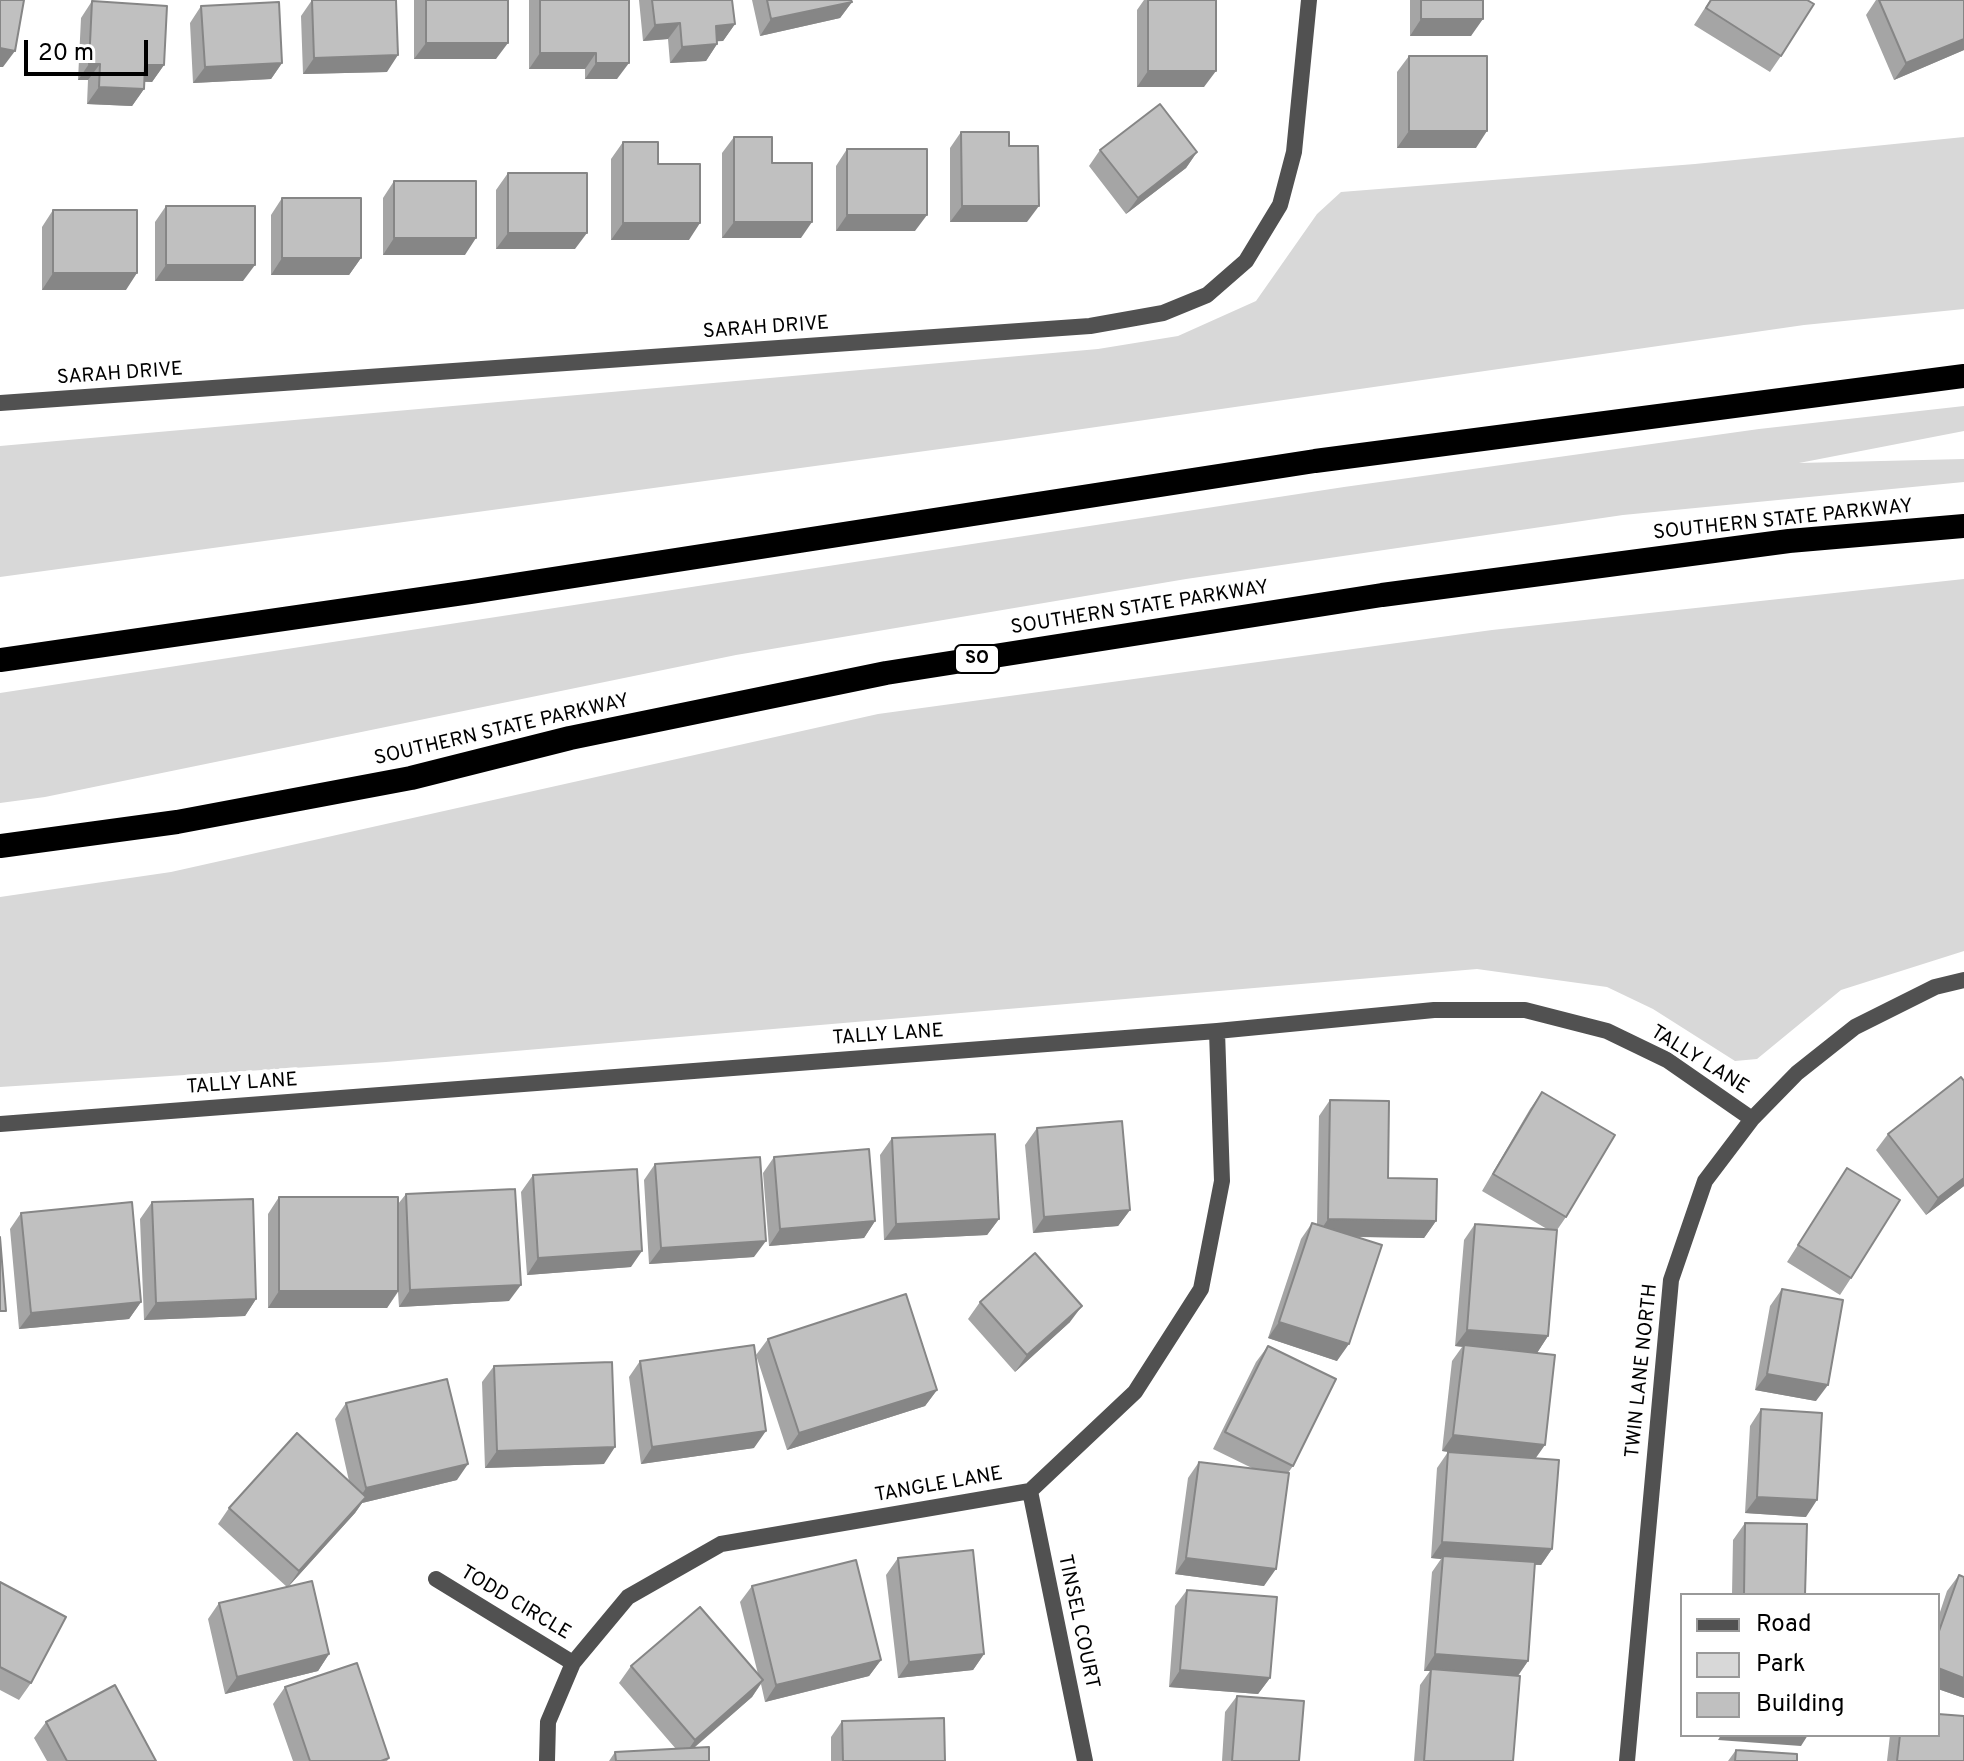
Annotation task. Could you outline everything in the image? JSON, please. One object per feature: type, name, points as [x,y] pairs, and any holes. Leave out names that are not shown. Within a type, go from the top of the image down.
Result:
[{"type":"highway","points":[[0,660],[470,592],[1315,461],[1964,376]]},
{"type":"highway","name":"SOUTHERN STATE PARKWAY","points":[[0,846],[177,822],[411,778],[570,738],[886,673],[1382,595],[1789,541],[1964,526]]},
{"type":"street","name":"SARAH DRIVE","points":[[0,403],[1090,326],[1163,313],[1207,295],[1246,261],[1280,205],[1294,152],[1309,0]]},
{"type":"street","name":"TWIN LANE NORTH","points":[[1627,1761],[1671,1280],[1705,1181],[1752,1119],[1797,1073],[1855,1027],[1935,987],[1964,980]]},
{"type":"street","name":"TALLY LANE","points":[[0,1124],[1217,1031],[1434,1010],[1525,1010],[1607,1031],[1667,1060],[1752,1119]]},
{"type":"street","name":"TANGLE LANE","points":[[547,1761],[548,1722],[573,1663],[628,1597],[721,1544],[1030,1491],[1135,1392],[1201,1289],[1222,1181],[1217,1031]]},
{"type":"street","name":"TINSEL COURT","points":[[1030,1491],[1085,1761]]},
{"type":"street","name":"TODD CIRCLE","points":[[436,1579],[573,1663]]},
{"type":"green space","points":[[1964,137],[1964,309],[1804,325],[1006,440],[0,577],[0,446],[1098,349],[1178,336],[1256,301],[1317,214],[1341,192],[1695,164]]},
{"type":"green space","points":[[1964,406],[1964,431],[1799,463],[1964,459],[1964,482],[1623,515],[1186,579],[736,655],[45,797],[0,803],[0,693],[1344,487],[1759,429]]},
{"type":"green space","points":[[1964,579],[1964,951],[1841,990],[1757,1059],[1735,1061],[1653,1009],[1607,987],[1477,969],[386,1062],[0,1087],[0,897],[171,872],[878,714],[1492,630]]},
{"type":"building","points":[[0,0],[24,0],[15,51],[0,48]]},
{"type":"building","points":[[312,0],[396,0],[398,55],[314,58]]},
{"type":"building","points":[[426,0],[508,0],[508,43],[426,43]]},
{"type":"building","points":[[540,0],[629,0],[629,63],[596,63],[596,53],[540,53]]},
{"type":"building","points":[[652,0],[732,0],[735,24],[716,26],[717,44],[682,47],[680,23],[655,25]]},
{"type":"building","points":[[767,0],[851,0],[852,2],[771,19]]},
{"type":"building","points":[[1148,0],[1216,0],[1216,71],[1148,71]]},
{"type":"building","points":[[1421,0],[1483,0],[1483,19],[1421,19]]},
{"type":"building","points":[[1711,0],[1807,0],[1814,4],[1781,56],[1706,8]]},
{"type":"building","points":[[1879,0],[1964,0],[1964,39],[1906,63]]},
{"type":"building","points":[[92,1],[167,6],[164,65],[145,65],[144,89],[99,87],[100,64],[89,64]]},
{"type":"building","points":[[279,2],[282,63],[205,67],[201,6]]},
{"type":"building","points":[[1409,56],[1487,56],[1487,131],[1409,131]]},
{"type":"building","points":[[1160,104],[1197,152],[1138,198],[1100,150]]},
{"type":"building","points":[[961,132],[1009,132],[1009,146],[1038,146],[1039,206],[962,206]]},
{"type":"building","points":[[734,137],[772,137],[772,163],[812,163],[812,222],[734,222]]},
{"type":"building","points":[[623,142],[658,142],[658,164],[700,164],[700,223],[623,223]]},
{"type":"building","points":[[847,149],[927,149],[927,215],[847,215]]},
{"type":"building","points":[[508,173],[587,173],[587,233],[508,233]]},
{"type":"building","points":[[394,181],[476,181],[476,238],[394,238]]},
{"type":"building","points":[[282,198],[361,198],[361,258],[282,258]]},
{"type":"building","points":[[166,206],[255,206],[255,265],[166,265]]},
{"type":"building","points":[[53,210],[137,210],[137,273],[53,273]]},
{"type":"building","points":[[1961,1077],[1964,1081],[1964,1178],[1938,1198],[1888,1134]]},
{"type":"building","points":[[1542,1092],[1615,1135],[1566,1217],[1493,1174]]},
{"type":"building","points":[[1330,1100],[1389,1101],[1388,1178],[1437,1179],[1436,1221],[1328,1219]]},
{"type":"building","points":[[1122,1121],[1130,1210],[1044,1217],[1037,1128]]},
{"type":"building","points":[[995,1134],[999,1219],[896,1224],[892,1138]]},
{"type":"building","points":[[869,1149],[875,1221],[780,1229],[774,1157]]},
{"type":"building","points":[[760,1157],[766,1241],[661,1248],[655,1164]]},
{"type":"building","points":[[1847,1168],[1900,1200],[1851,1278],[1798,1245]]},
{"type":"building","points":[[637,1169],[642,1251],[538,1258],[533,1175]]},
{"type":"building","points":[[515,1189],[521,1285],[410,1290],[406,1194]]},
{"type":"building","points":[[279,1197],[398,1197],[398,1291],[279,1291]]},
{"type":"building","points":[[253,1199],[256,1299],[156,1303],[152,1202]]},
{"type":"building","points":[[132,1202],[141,1302],[31,1313],[21,1213]]},
{"type":"building","points":[[1312,1223],[1382,1245],[1349,1344],[1279,1322]]},
{"type":"building","points":[[1475,1224],[1557,1230],[1548,1336],[1467,1330]]},
{"type":"building","points":[[0,1237],[6,1311],[0,1311]]},
{"type":"building","points":[[1035,1253],[1082,1306],[1027,1355],[980,1302]]},
{"type":"building","points":[[1782,1289],[1843,1300],[1828,1385],[1767,1374]]},
{"type":"building","points":[[906,1294],[937,1390],[799,1433],[768,1339]]},
{"type":"building","points":[[754,1345],[766,1431],[652,1447],[640,1361]]},
{"type":"building","points":[[1464,1345],[1555,1355],[1545,1445],[1453,1435]]},
{"type":"building","points":[[1268,1346],[1336,1379],[1293,1466],[1225,1432]]},
{"type":"building","points":[[612,1362],[615,1447],[497,1451],[494,1366]]},
{"type":"building","points":[[447,1379],[468,1464],[366,1488],[346,1403]]},
{"type":"building","points":[[1761,1409],[1822,1413],[1817,1500],[1757,1497]]},
{"type":"building","points":[[297,1433],[366,1497],[299,1571],[229,1508]]},
{"type":"building","points":[[1448,1452],[1559,1460],[1552,1549],[1442,1542]]},
{"type":"building","points":[[1199,1462],[1289,1473],[1276,1569],[1186,1558]]},
{"type":"building","points":[[1745,1523],[1807,1524],[1805,1593],[1744,1593]]},
{"type":"building","points":[[973,1550],[984,1654],[909,1662],[898,1558]]},
{"type":"building","points":[[1443,1556],[1535,1562],[1528,1661],[1435,1654]]},
{"type":"building","points":[[856,1560],[881,1660],[776,1685],[752,1586]]},
{"type":"building","points":[[1959,1575],[1964,1577],[1964,1678],[1940,1669],[1940,1628]]},
{"type":"building","points":[[312,1581],[329,1654],[237,1677],[219,1603]]},
{"type":"building","points":[[0,1582],[66,1617],[31,1683],[0,1667]]},
{"type":"building","points":[[1187,1590],[1277,1597],[1270,1678],[1180,1670]]},
{"type":"building","points":[[700,1607],[763,1680],[695,1740],[631,1666]]},
{"type":"building","points":[[357,1663],[389,1758],[381,1761],[310,1761],[285,1687]]},
{"type":"building","points":[[1431,1669],[1520,1676],[1513,1761],[1424,1761]]},
{"type":"building","points":[[115,1685],[156,1761],[67,1761],[46,1722]]},
{"type":"building","points":[[1237,1696],[1304,1701],[1299,1761],[1232,1761]]},
{"type":"building","points":[[1940,1714],[1964,1716],[1964,1761],[1897,1761],[1900,1737],[1940,1737]]},
{"type":"building","points":[[944,1718],[945,1761],[843,1761],[842,1721]]},
{"type":"building","points":[[709,1747],[709,1761],[616,1761],[615,1752]]},
{"type":"building","points":[[1736,1750],[1797,1754],[1797,1761],[1735,1761]]}]
